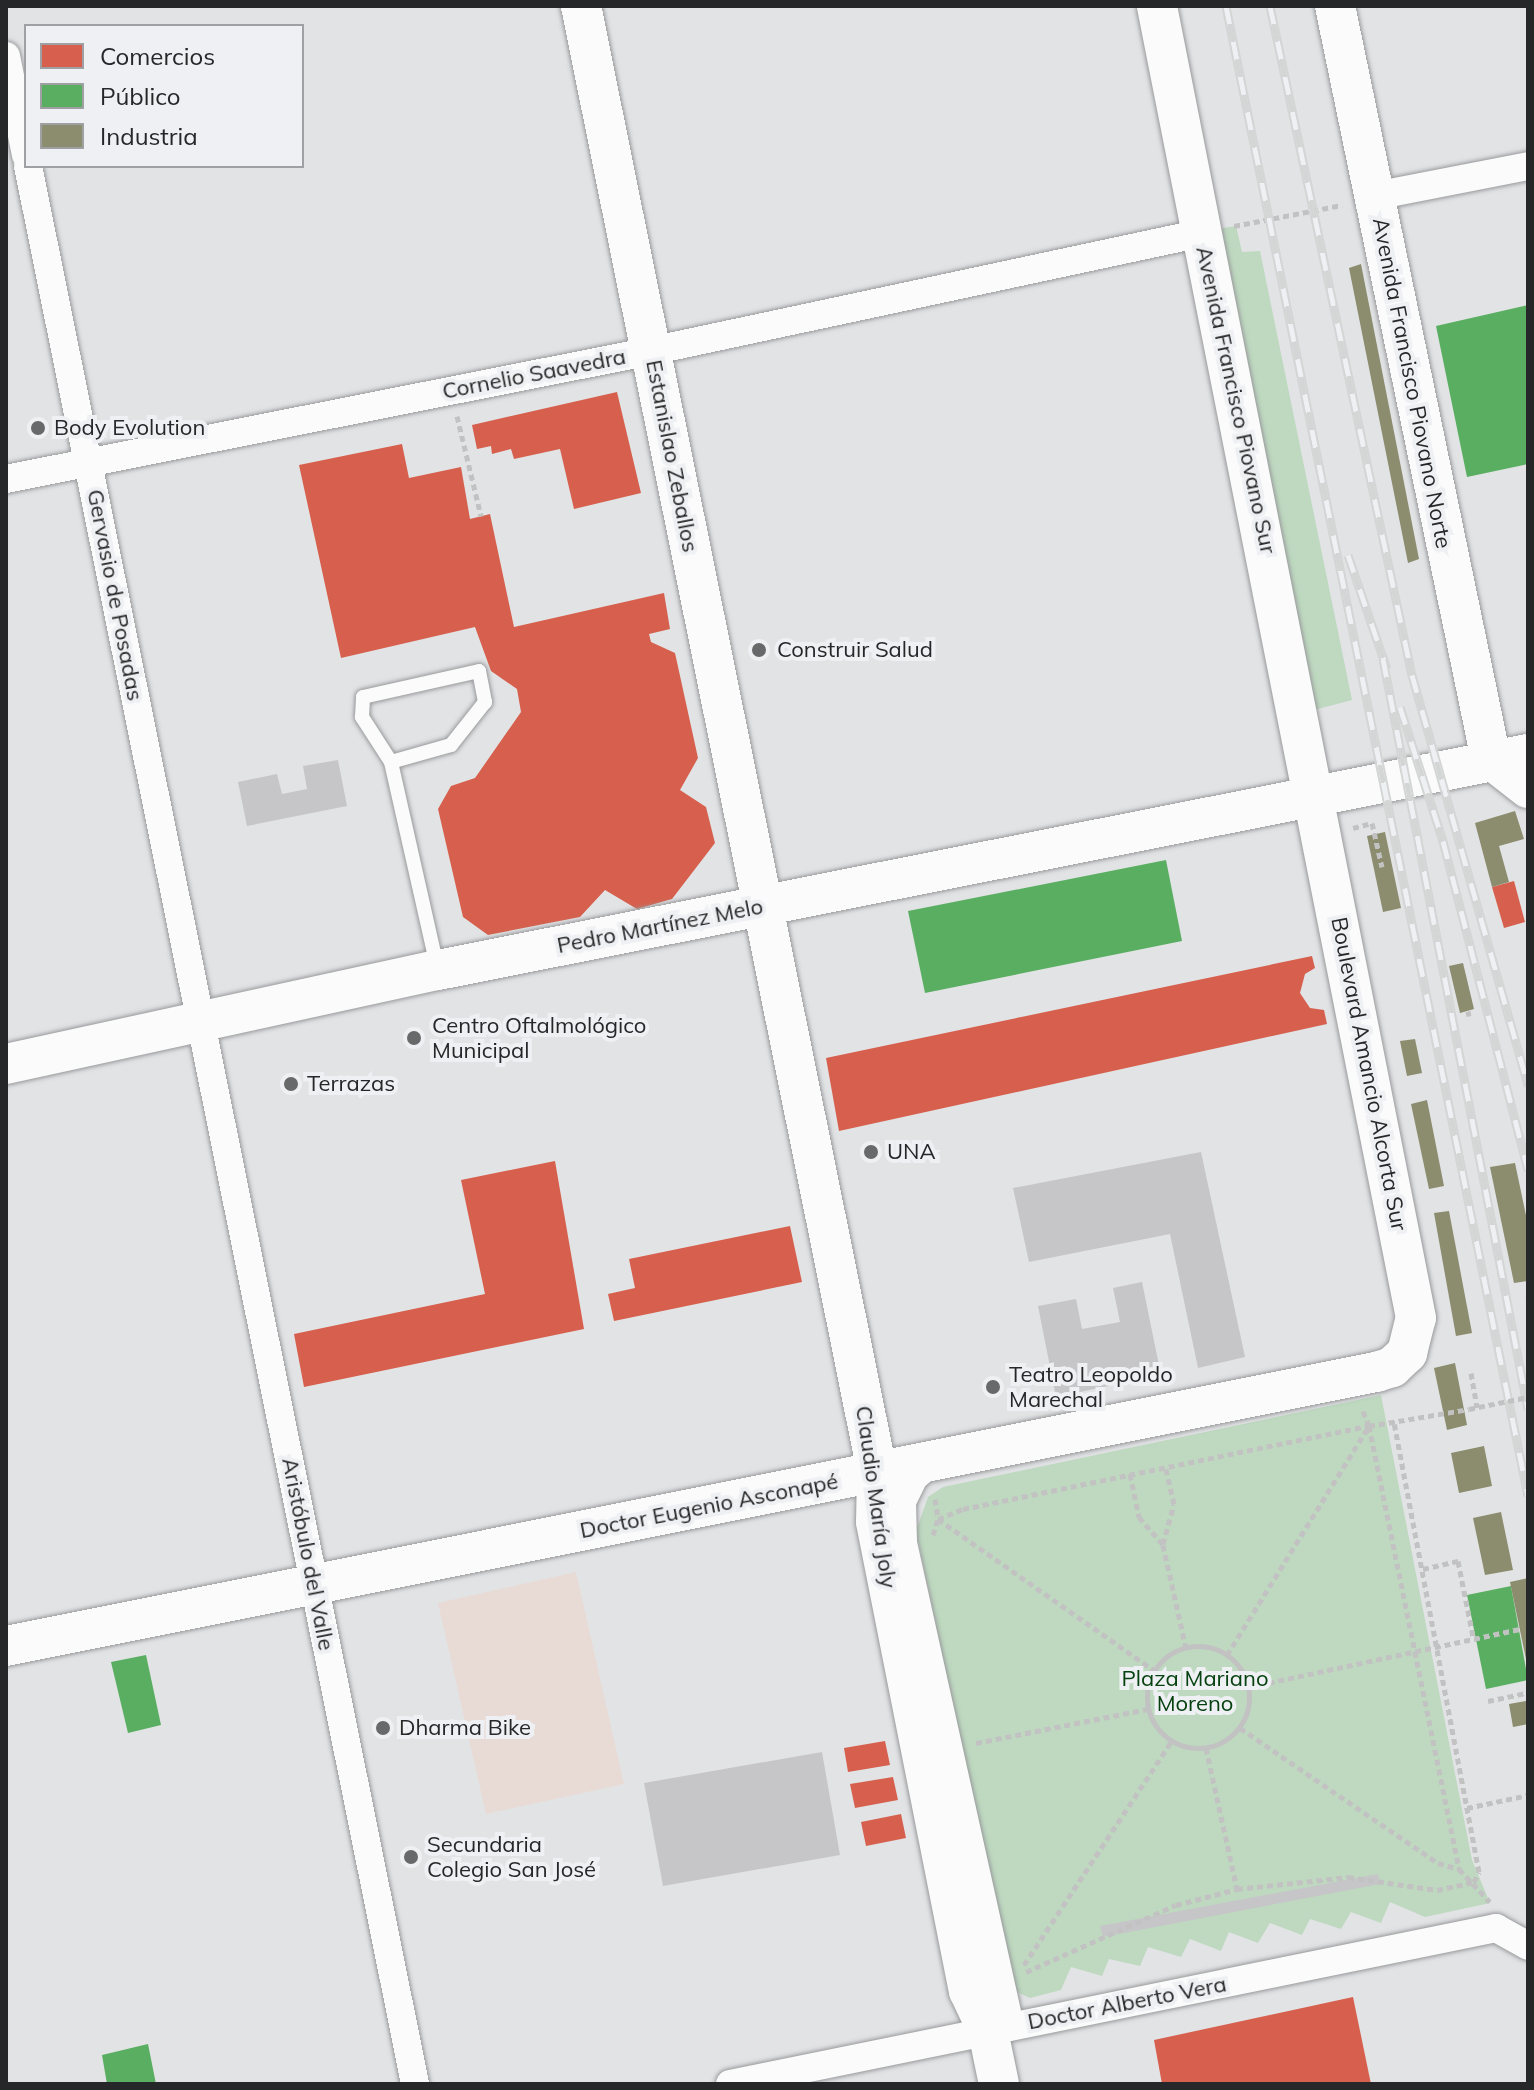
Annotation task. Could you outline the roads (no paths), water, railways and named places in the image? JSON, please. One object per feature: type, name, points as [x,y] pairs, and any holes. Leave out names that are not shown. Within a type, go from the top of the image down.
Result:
[{"type":"street","name":"Estanislao Zeballos","points":[[581,6],[762,906]]},
{"type":"street","name":"Avenida Francisco Piovano Sur","points":[[1157,6],[1316,794]]},
{"type":"street","name":"Avenida Francisco Piovano Norte","points":[[1335,6],[1374,196],[1509,757]]},
{"type":"street","points":[[6,56],[24,145]]},
{"type":"street","points":[[1374,196],[1528,166]]},
{"type":"street","name":"Gervasio de Posadas","points":[[28,168],[202,1024]]},
{"type":"street","name":"Cornelio Saavedra","points":[[6,479],[651,351],[1202,233]]},
{"type":"street","points":[[1509,757],[1528,788]]},
{"type":"street","name":"Pedro Martínez Melo","points":[[6,1064],[202,1024],[438,970],[1509,757]]},
{"type":"street","name":"Boulevard Amancio Alcorta Sur","points":[[1316,794],[1416,1318],[1407,1353]]},
{"type":"street","name":"Claudio María Joly","points":[[762,906],[877,1472],[876,1522],[969,1991],[999,2028]]},
{"type":"street","name":"Aristóbulo del Valle","points":[[202,1024],[415,2084]]},
{"type":"street","name":"Doctor Eugenio Asconapé","points":[[6,1646],[1376,1372],[1407,1353]]},
{"type":"street","name":"Claudio María Joly","points":[[932,1462],[914,1477],[902,1502],[903,1543],[999,2028],[999,2084]]},
{"type":"street","name":"Doctor Alberto Vera","points":[[730,2084],[1496,1928],[1525,1942]]},
{"type":"lane","points":[[391,762],[451,745],[485,702],[479,671],[363,697],[362,717],[391,762],[438,970]]},
{"type":"railway","points":[[1226,6],[1528,1496]]},
{"type":"railway","points":[[1270,6],[1412,675],[1528,1086]]},
{"type":"railway","points":[[1348,555],[1387,669]]},
{"type":"railway","points":[[1383,659],[1528,1409]]},
{"type":"railway","points":[[1400,707],[1443,841],[1528,1170]]},
{"type":"place","name":"Body Evolution","points":[[38,428]]},
{"type":"place","name":"Construir Salud","points":[[759,650]]},
{"type":"place","name":"Centro Oftalmológico Municipal","points":[[414,1038]]},
{"type":"place","name":"Terrazas","points":[[291,1084]]},
{"type":"place","name":"UNA","points":[[871,1152]]},
{"type":"place","name":"Teatro Leopoldo Marechal","points":[[993,1387]]},
{"type":"place","name":"Dharma Bike","points":[[383,1728]]},
{"type":"place","name":"Secundaria Colegio San José","points":[[411,1857]]},
{"type":"park label","name":"Plaza Mariano Moreno","points":[[1195,1690]]}]
